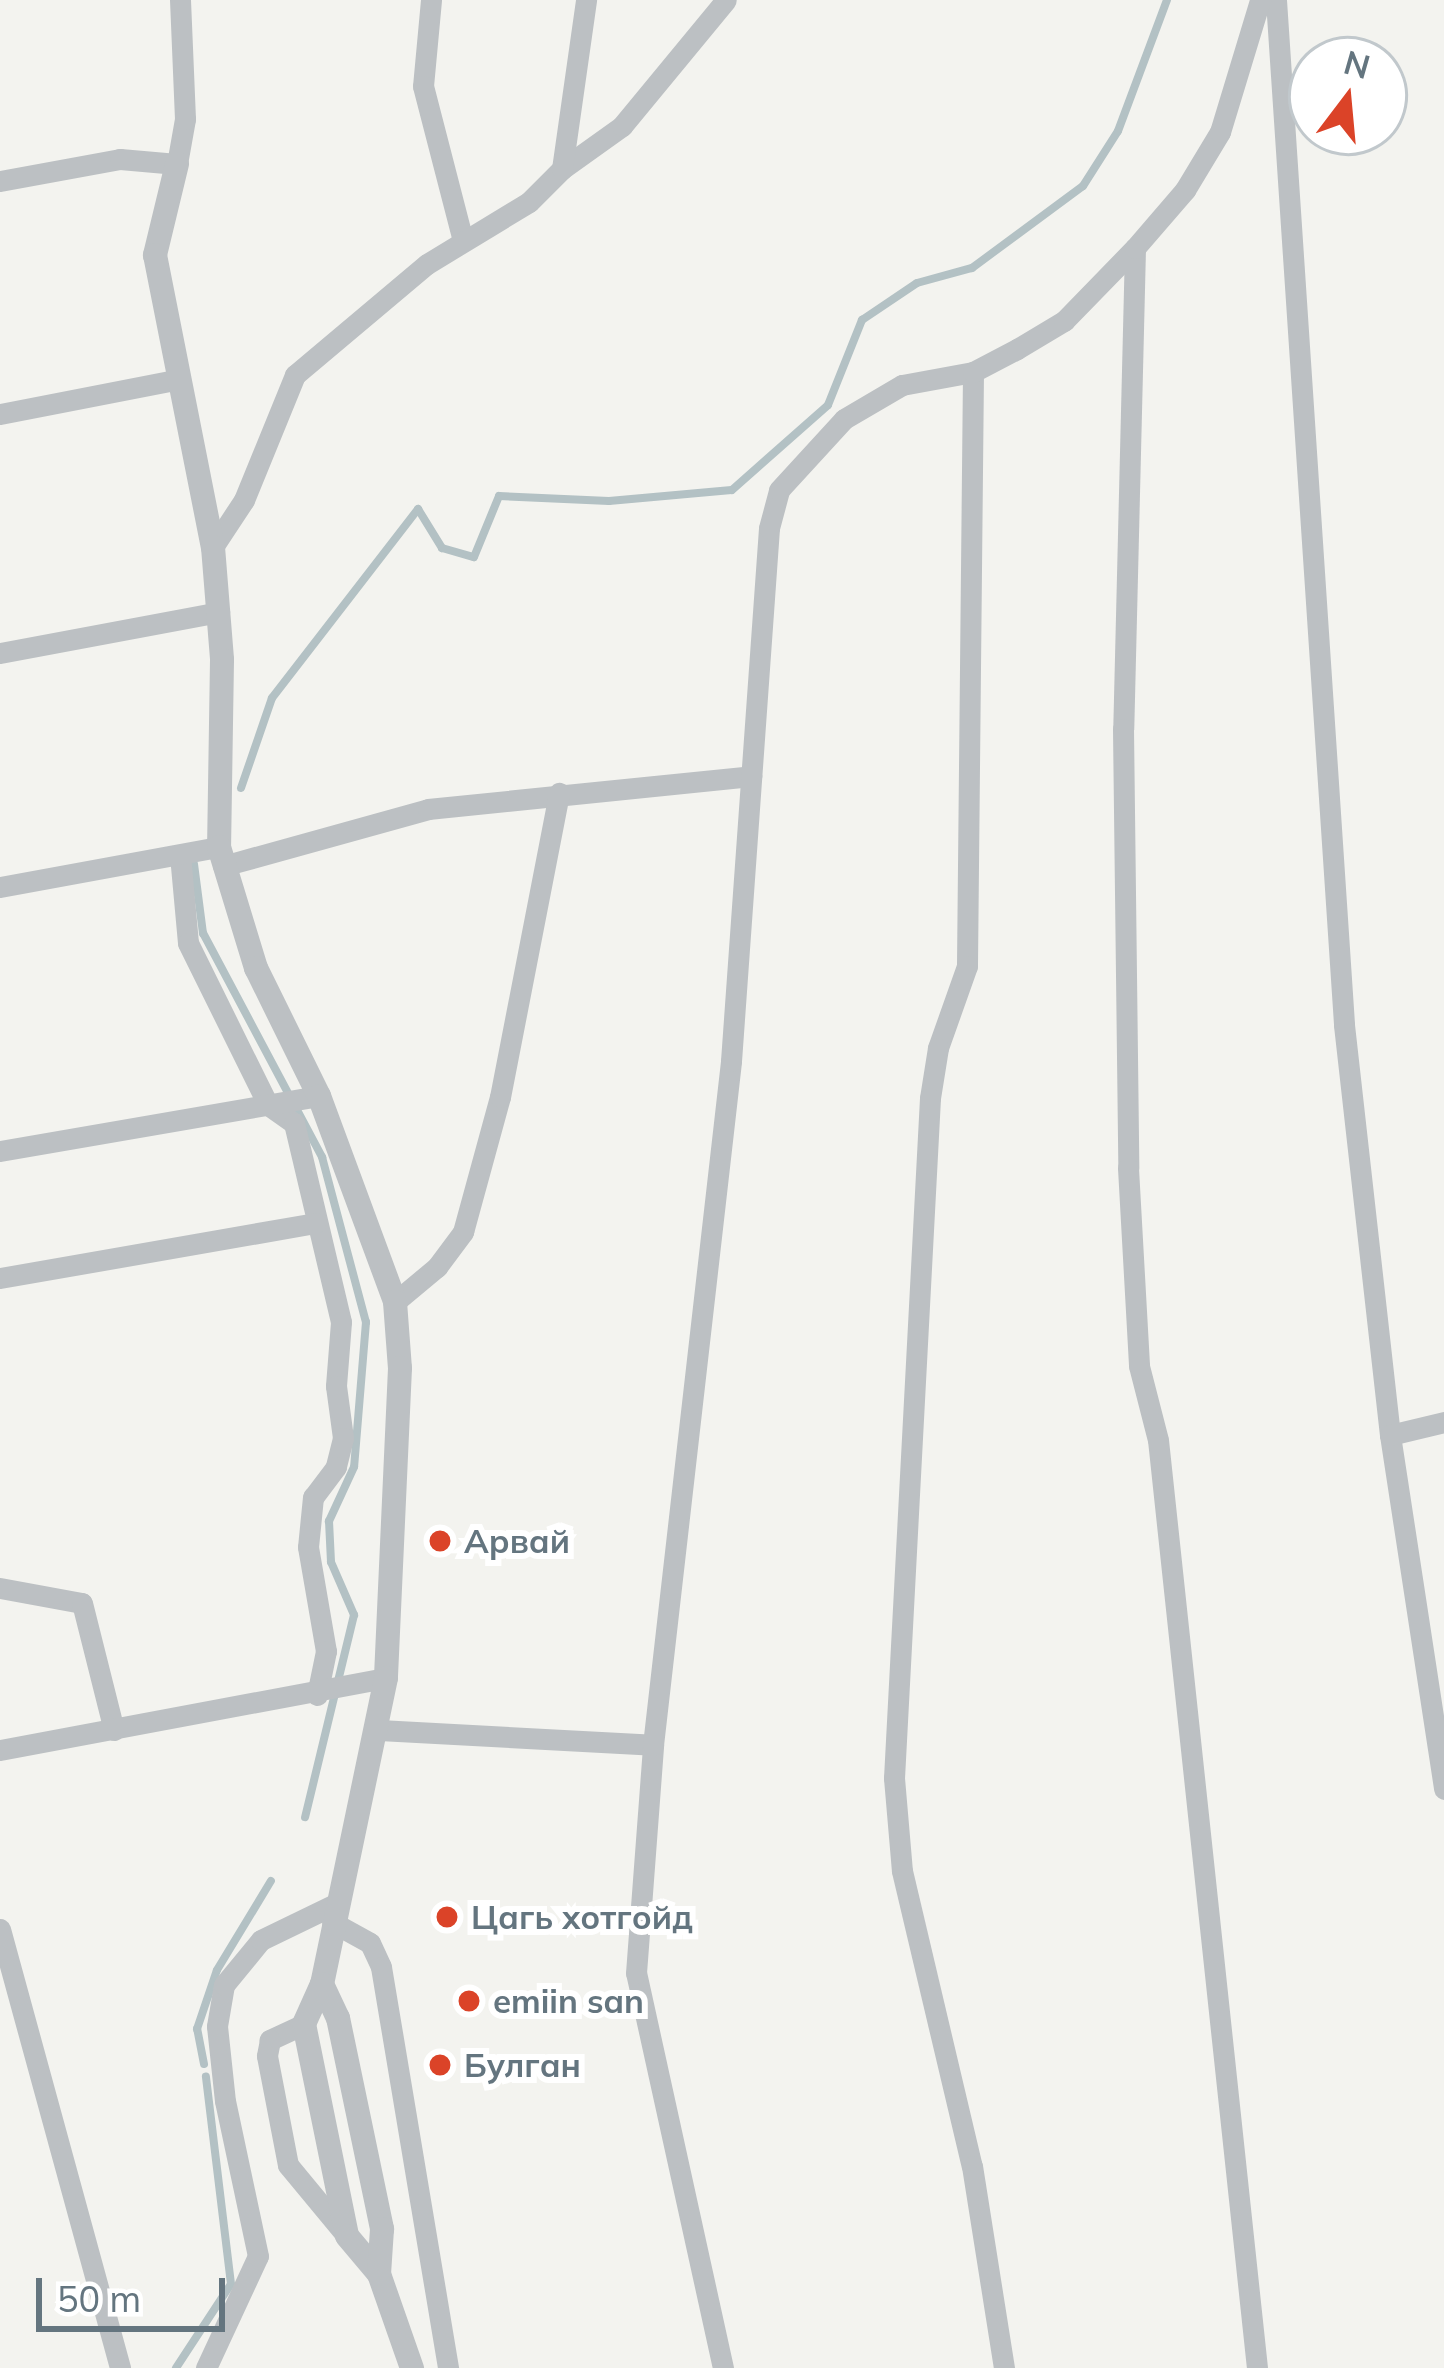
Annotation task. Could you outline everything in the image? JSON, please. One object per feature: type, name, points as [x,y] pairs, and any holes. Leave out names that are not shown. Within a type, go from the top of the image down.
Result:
[{"type":"street","points":[[180,0],[185,119],[155,255],[176,380],[213,547],[219,612],[221,856],[256,968],[319,1096],[395,1302],[400,1368],[386,1678],[379,1730],[333,1913],[322,1984],[304,2024],[346,2236]]},
{"type":"street","points":[[431,0],[424,86],[462,237]]},
{"type":"street","points":[[562,169],[572,137],[586,0]]},
{"type":"street","points":[[213,547],[244,500],[295,375],[462,237],[530,202],[562,169],[622,126],[726,0]]},
{"type":"street","points":[[723,2368],[636,1973],[653,1745],[731,1061],[769,527],[779,490],[844,419],[902,385],[973,372],[1064,321],[1135,248],[1185,190],[1220,132],[1260,0]]},
{"type":"street","points":[[1276,0],[1344,1025],[1390,1435],[1444,1790]]},
{"type":"street","points":[[0,181],[120,159],[176,164]]},
{"type":"street","points":[[1135,248],[1124,729],[1130,1212],[1139,1366],[1158,1440],[1257,2368]]},
{"type":"street","points":[[973,372],[967,966],[938,1048],[930,1098],[894,1778],[902,1871],[972,2166],[1004,2368]]},
{"type":"street","points":[[0,414],[176,380]]},
{"type":"street","points":[[0,653],[219,612]]},
{"type":"street","points":[[0,887],[180,855],[221,856],[428,808],[751,776]]},
{"type":"street","points":[[395,1302],[437,1267],[463,1232],[500,1096],[559,793]]},
{"type":"street","points":[[180,855],[188,943],[268,1105],[294,1123],[315,1187],[316,1223],[341,1322],[336,1386],[343,1438],[311,1514],[308,1547],[326,1651],[316,1696]]},
{"type":"street","points":[[0,1151],[319,1096]]},
{"type":"street","points":[[0,1278],[316,1223]]},
{"type":"street","points":[[1390,1435],[1444,1422]]},
{"type":"street","points":[[0,1588],[82,1603],[114,1730]]},
{"type":"street","points":[[0,1750],[316,1696],[386,1678]]},
{"type":"street","points":[[379,1730],[653,1745]]},
{"type":"street","points":[[333,1913],[370,1943],[381,1967],[448,2368]]},
{"type":"street","points":[[206,2368],[258,2256],[224,2101],[218,2026],[224,1985],[261,1940],[333,1913]]},
{"type":"street","points":[[0,1929],[120,2368]]},
{"type":"street","points":[[322,1984],[338,2018],[382,2229],[379,2274]]},
{"type":"street","points":[[304,2024],[270,2040],[267,2056],[288,2165],[379,2274],[412,2368]]},
{"type":"street","points":[[402,2330],[439,2319]]},
{"type":"waterway","points":[[241,788],[272,698],[418,509],[442,548],[474,557],[499,496],[609,501],[732,490],[828,405],[862,320],[917,283],[972,268],[1083,186],[1118,131],[1167,0]]},
{"type":"waterway","points":[[194,864],[203,933],[322,1157],[366,1322],[354,1467],[329,1521],[331,1562],[354,1615],[305,1817]]},
{"type":"waterway","points":[[204,2064],[197,2029],[217,1970],[271,1881]]},
{"type":"waterway","points":[[176,2368],[231,2284],[206,2077]]},
{"type":"place","name":"Арвай","points":[[440,1541]]},
{"type":"place","name":"Цагь хотгойд","points":[[447,1917]]},
{"type":"place","name":"emiin san","points":[[469,2001]]},
{"type":"place","name":"Булган","points":[[440,2065]]}]
